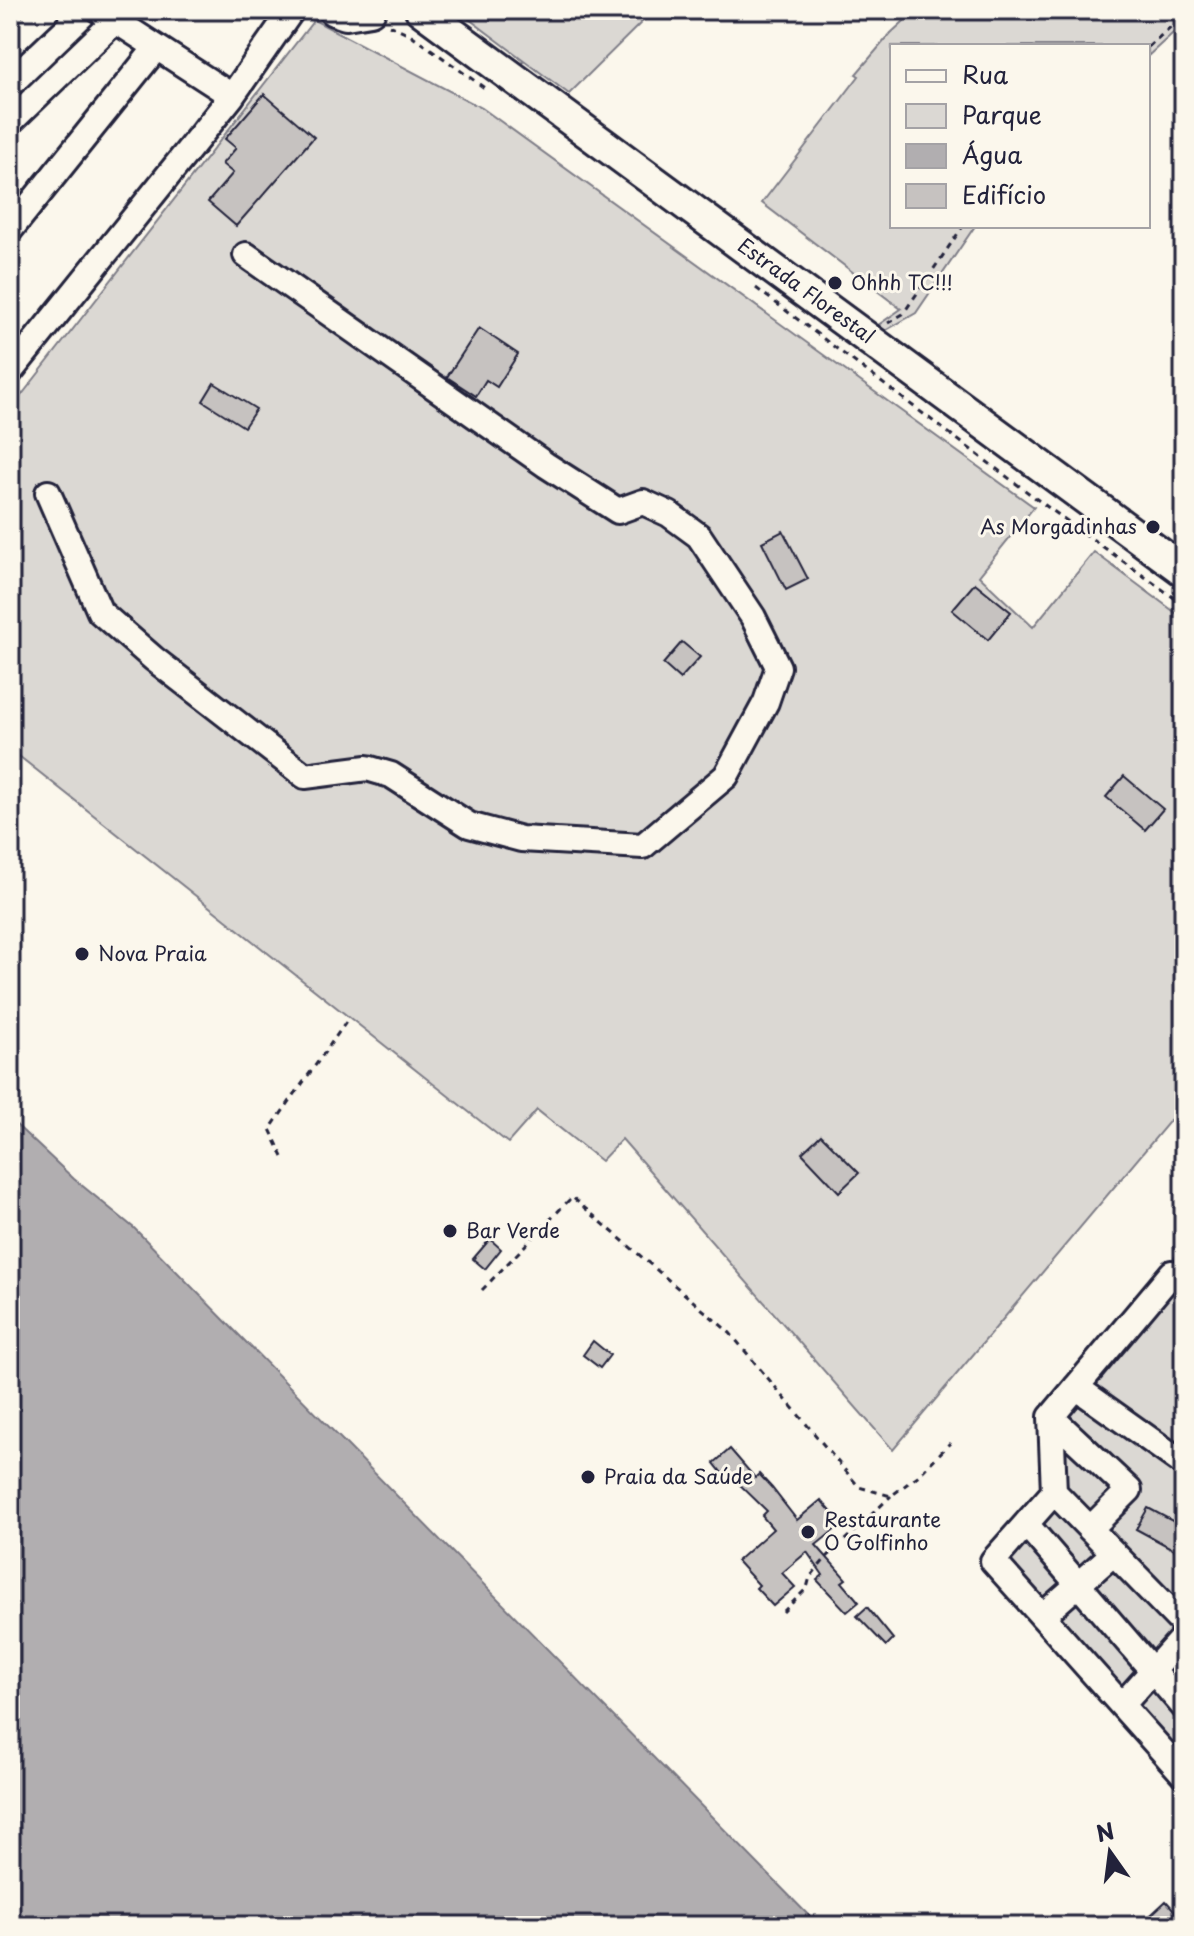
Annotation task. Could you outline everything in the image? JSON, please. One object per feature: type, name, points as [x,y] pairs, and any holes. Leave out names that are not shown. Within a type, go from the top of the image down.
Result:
[{"type":"main road","name":"Estrada Florestal","points":[[377,12],[866,335],[1184,571]]},
{"type":"street","points":[[10,45],[47,10]]},
{"type":"street","points":[[10,372],[232,96],[289,16],[377,12]]},
{"type":"street","points":[[10,122],[107,15],[232,96]]},
{"type":"street","points":[[10,230],[156,48]]},
{"type":"street","points":[[48,493],[100,612],[154,659],[305,776],[367,768],[391,775],[469,825],[521,839],[643,846],[726,776],[766,702],[778,667],[753,617],[699,536],[669,514],[643,502],[618,511],[546,465],[246,255]]},
{"type":"street","points":[[1184,1283],[1172,1273],[1051,1417],[1054,1492],[1184,1625]]},
{"type":"street","points":[[1076,1387],[1184,1464]]},
{"type":"street","points":[[1051,1417],[1129,1490],[1090,1529]]},
{"type":"street","points":[[1054,1492],[993,1561],[1184,1775]]},
{"type":"street","points":[[1026,1524],[1184,1707]]},
{"type":"street","points":[[1042,1616],[1114,1553]]},
{"type":"street","points":[[1122,1705],[1184,1636]]},
{"type":"path","points":[[377,12],[485,89]]},
{"type":"path","points":[[1150,45],[1184,15]]},
{"type":"path","points":[[866,335],[903,314],[962,228]]},
{"type":"path","points":[[747,281],[1042,503],[1184,605]]},
{"type":"path","points":[[283,1157],[270,1129],[349,1018]]},
{"type":"path","points":[[482,1290],[572,1197],[730,1333],[859,1487],[891,1496]]},
{"type":"path","points":[[783,1612],[807,1588],[810,1577],[826,1558],[950,1443]]},
{"type":"green space","points":[[457,10],[654,10],[569,94]]},
{"type":"green space","points":[[916,10],[1184,10],[1184,23],[1150,54],[1150,44],[890,44],[890,228],[974,228],[916,313],[883,332],[877,326],[901,309],[762,203],[859,76],[856,74],[891,33]]},
{"type":"green space","points":[[314,20],[482,108],[1034,507],[979,576],[1033,627],[1094,552],[1184,619],[1184,1104],[893,1450],[622,1139],[601,1161],[537,1110],[508,1143],[10,749],[10,410]]},
{"type":"green space","points":[[1184,1246],[1184,1785],[984,1563],[1042,1491],[1038,1424]]},
{"type":"water","points":[[10,1119],[74,1179],[134,1228],[819,1926],[10,1926]]},
{"type":"building","points":[[264,94],[314,137],[236,226],[208,202],[233,173],[222,164],[236,148],[225,139]]},
{"type":"building","points":[[479,328],[518,354],[497,387],[486,380],[476,396],[447,377]]},
{"type":"building","points":[[214,383],[256,409],[244,427],[203,401]]},
{"type":"building","points":[[783,531],[808,579],[786,590],[762,542]]},
{"type":"building","points":[[975,583],[1011,612],[988,640],[952,610]]},
{"type":"building","points":[[682,642],[700,657],[680,679],[663,664]]},
{"type":"building","points":[[1124,776],[1163,809],[1145,830],[1106,797]]},
{"type":"building","points":[[821,1135],[859,1173],[839,1192],[802,1153]]},
{"type":"building","points":[[490,1239],[501,1249],[485,1269],[473,1259]]},
{"type":"building","points":[[593,1341],[610,1355],[600,1368],[583,1355]]},
{"type":"building","points":[[730,1449],[755,1478],[759,1474],[797,1520],[821,1500],[842,1524],[816,1545],[846,1579],[842,1582],[859,1602],[847,1612],[817,1580],[823,1575],[807,1552],[782,1573],[795,1587],[773,1606],[756,1588],[759,1585],[737,1561],[773,1529],[762,1516],[767,1511],[730,1475],[726,1478],[714,1463]]},
{"type":"building","points":[[1148,1508],[1184,1527],[1184,1555],[1136,1529]]},
{"type":"building","points":[[867,1607],[893,1639],[886,1646],[857,1616]]},
{"type":"building","points":[[1166,1901],[1184,1921],[1184,1926],[1139,1926]]},
{"type":"place","name":"Ohhh TC!!!","points":[[835,283]]},
{"type":"place","name":"As Morgadinhas","points":[[1153,527]]},
{"type":"place","name":"Nova Praia","points":[[82,954]]},
{"type":"place","name":"Bar Verde","points":[[450,1231]]},
{"type":"place","name":"Praia da Saúde","points":[[588,1477]]},
{"type":"place","name":"Restaurante O Golfinho","points":[[808,1532]]}]
